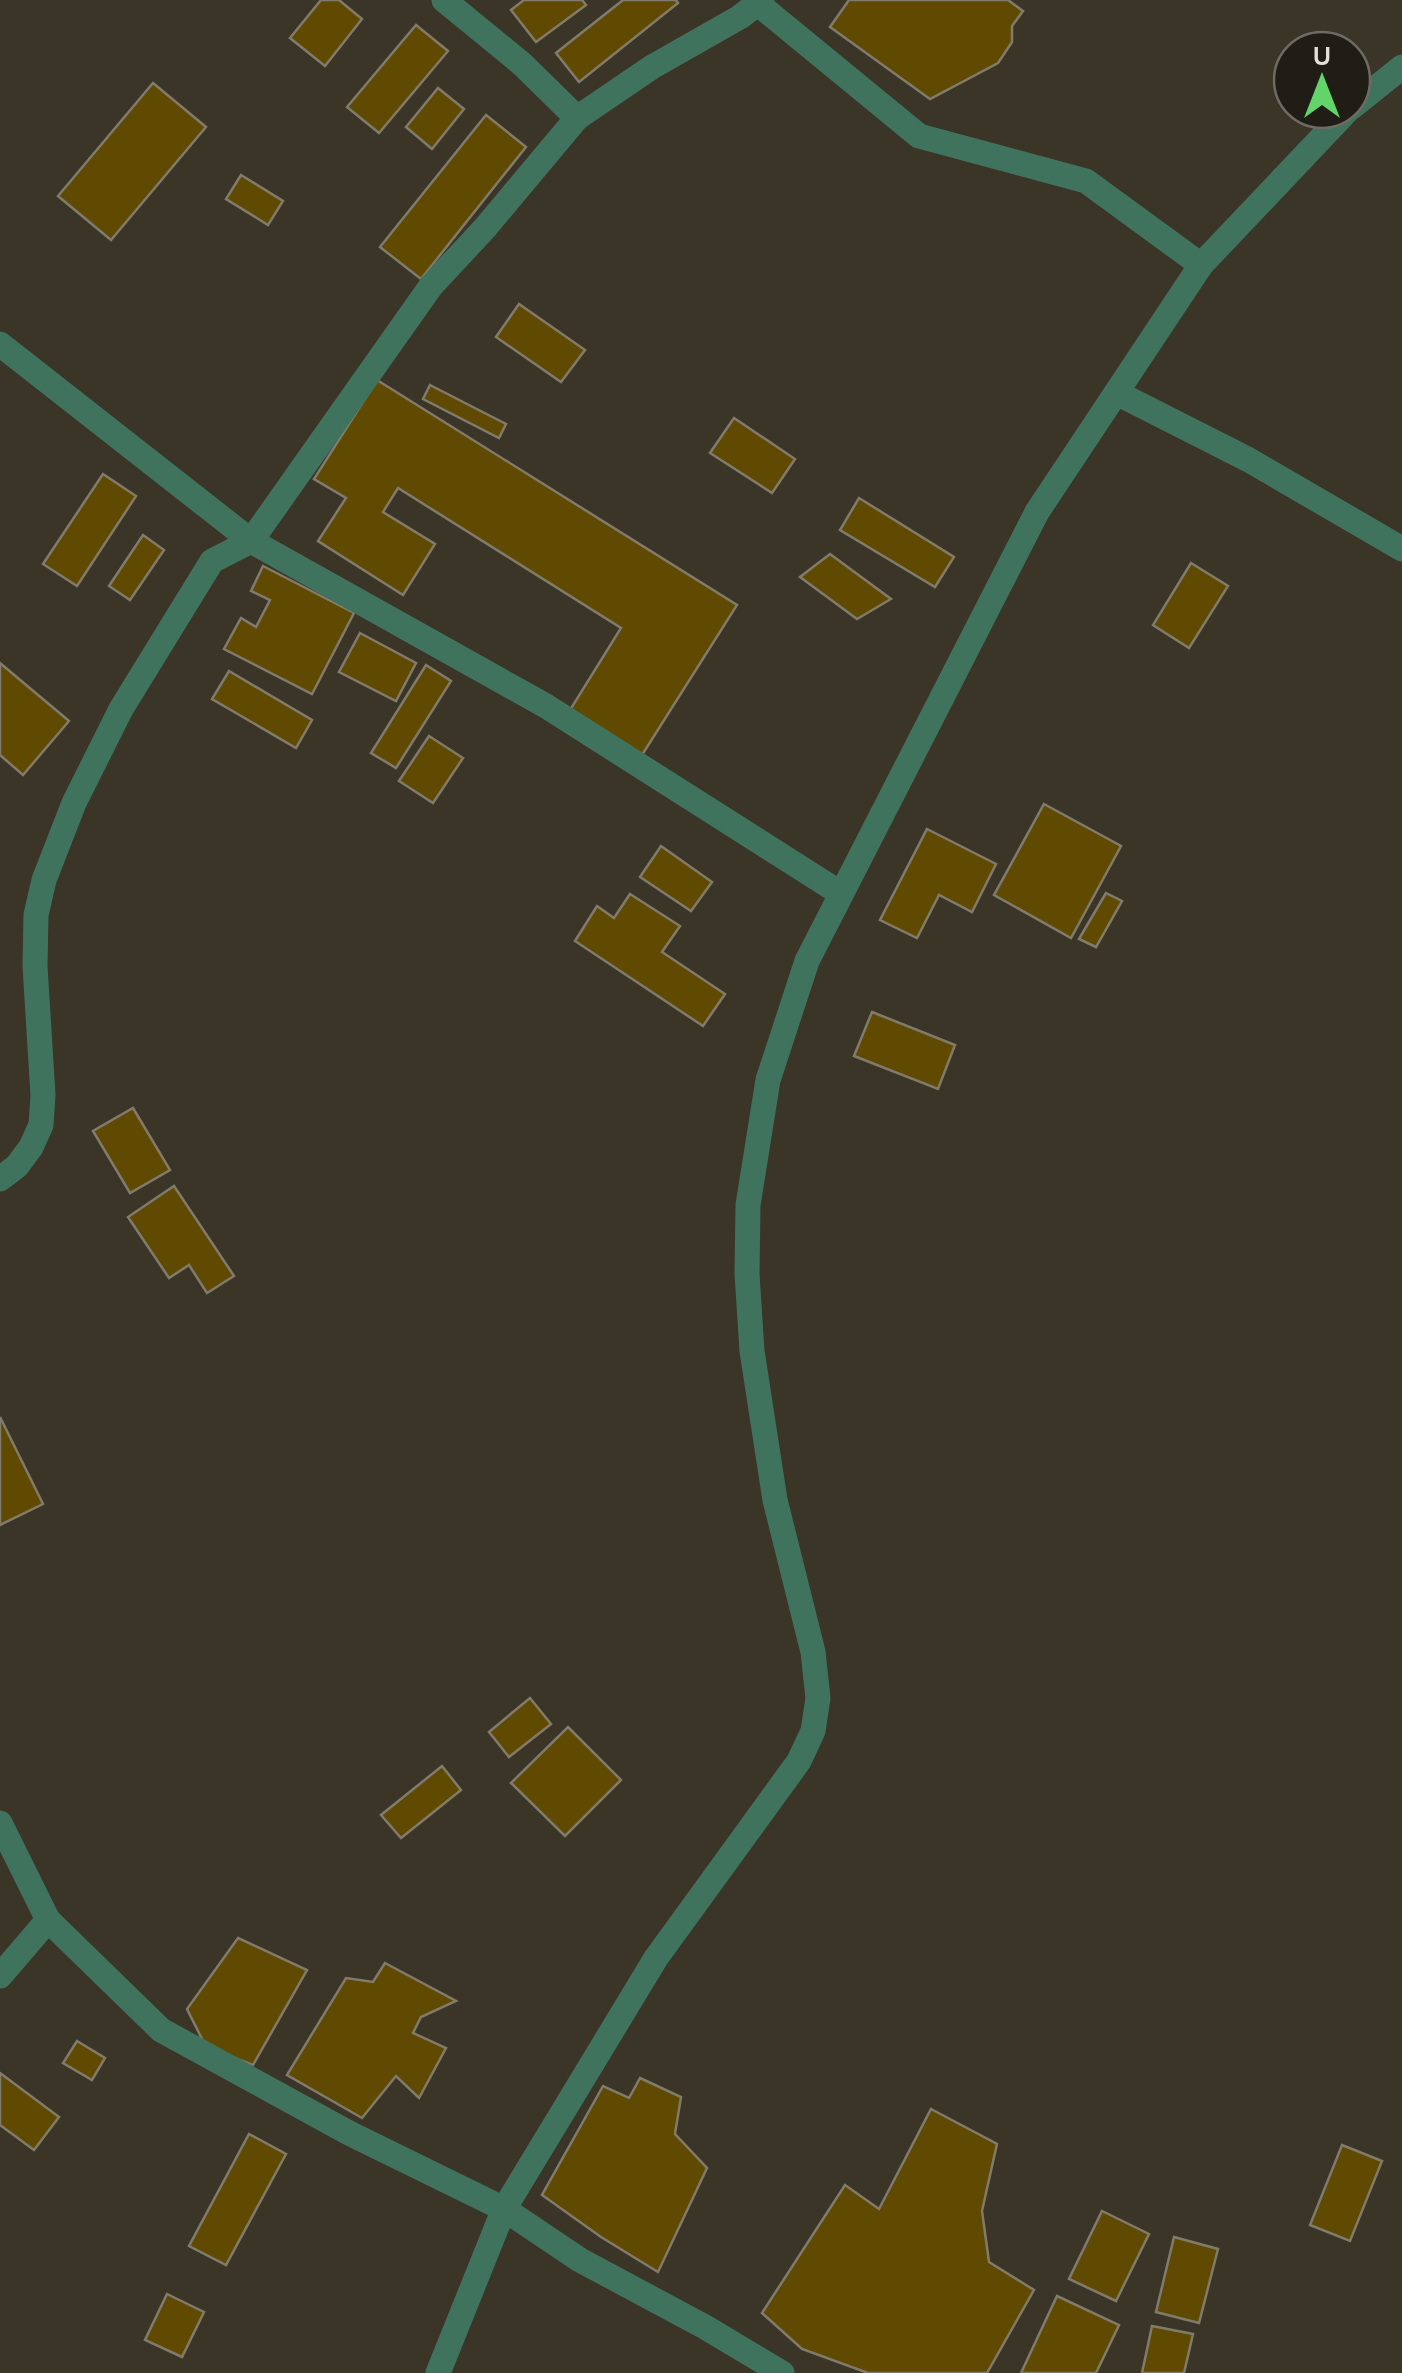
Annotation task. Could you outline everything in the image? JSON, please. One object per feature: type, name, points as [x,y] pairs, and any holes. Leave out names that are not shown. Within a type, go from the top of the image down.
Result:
[{"type":"street","points":[[444,0],[522,64],[577,118]]},
{"type":"street","points":[[0,1179],[17,1166],[41,1125],[44,1095],[35,966],[36,914],[74,803],[121,709],[212,560],[251,541],[431,286],[577,118],[760,2],[918,136],[1086,181],[1201,265]]},
{"type":"street","points":[[1372,91],[1402,67]]},
{"type":"street","points":[[438,2373],[504,2209],[656,1958],[799,1761],[814,1730],[818,1698],[814,1652],[775,1500],[752,1350],[747,1274],[748,1205],[768,1080],[806,960],[1038,512],[1201,265],[1329,130]]},
{"type":"street","points":[[0,344],[251,541],[546,706],[840,894]]},
{"type":"street","points":[[1117,393],[1249,460],[1402,549]]},
{"type":"street","points":[[0,1823],[48,1920],[161,2030],[349,2133],[504,2209],[580,2260],[782,2373]]},
{"type":"street","points":[[0,1976],[48,1920]]},
{"type":"building","points":[[321,0],[339,0],[362,19],[325,66],[290,38]]},
{"type":"building","points":[[524,0],[582,0],[586,5],[536,42],[511,10]]},
{"type":"building","points":[[623,0],[678,3],[579,82],[556,53]]},
{"type":"building","points":[[849,0],[1008,0],[1023,11],[1012,26],[1012,42],[998,63],[930,99],[830,27]]},
{"type":"building","points":[[416,25],[448,51],[379,133],[347,107]]},
{"type":"building","points":[[153,83],[206,127],[111,240],[58,196]]},
{"type":"building","points":[[438,88],[464,109],[432,149],[406,127]]},
{"type":"building","points":[[486,115],[526,147],[421,279],[380,247]]},
{"type":"building","points":[[241,175],[283,201],[268,225],[226,199]]},
{"type":"building","points":[[519,304],[585,350],[561,382],[496,337]]},
{"type":"building","points":[[377,380],[737,605],[642,755],[570,710],[621,628],[398,488],[383,512],[435,544],[403,595],[318,541],[346,498],[314,479]]},
{"type":"building","points":[[430,385],[506,424],[499,438],[423,399]]},
{"type":"building","points":[[734,418],[795,459],[772,493],[710,453]]},
{"type":"building","points":[[103,474],[136,496],[77,586],[43,564]]},
{"type":"building","points":[[859,498],[954,557],[935,587],[840,530]]},
{"type":"building","points":[[143,535],[164,550],[130,600],[109,586]]},
{"type":"building","points":[[830,554],[891,599],[857,619],[800,577]]},
{"type":"building","points":[[1191,563],[1228,586],[1189,648],[1153,625]]},
{"type":"building","points":[[263,566],[354,613],[312,694],[224,649],[241,618],[256,627],[270,600],[251,591]]},
{"type":"building","points":[[360,633],[416,663],[396,701],[339,672]]},
{"type":"building","points":[[0,663],[69,721],[23,775],[0,755]]},
{"type":"building","points":[[426,665],[451,681],[396,768],[371,753]]},
{"type":"building","points":[[229,671],[312,720],[296,748],[212,699]]},
{"type":"building","points":[[429,736],[463,758],[433,803],[399,781]]},
{"type":"building","points":[[1044,804],[1121,846],[1071,938],[994,895]]},
{"type":"building","points":[[927,829],[996,864],[972,912],[939,895],[917,938],[880,920]]},
{"type":"building","points":[[661,846],[712,882],[691,911],[640,877]]},
{"type":"building","points":[[1106,893],[1122,901],[1096,947],[1079,939]]},
{"type":"building","points":[[630,894],[680,926],[662,952],[725,994],[703,1026],[575,941],[597,906],[614,918]]},
{"type":"building","points":[[872,1012],[955,1045],[938,1089],[854,1056]]},
{"type":"building","points":[[133,1108],[170,1170],[130,1193],[93,1131]]},
{"type":"building","points":[[174,1186],[234,1276],[207,1293],[189,1265],[169,1278],[128,1217]]},
{"type":"building","points":[[0,1417],[43,1504],[0,1525]]},
{"type":"building","points":[[530,1698],[551,1724],[509,1757],[489,1732]]},
{"type":"building","points":[[568,1727],[621,1780],[565,1836],[511,1783]]},
{"type":"building","points":[[442,1766],[461,1790],[401,1838],[381,1815]]},
{"type":"building","points":[[238,1938],[307,1970],[253,2065],[206,2047],[187,2009]]},
{"type":"building","points":[[385,1963],[456,2001],[421,2017],[413,2033],[446,2048],[419,2098],[396,2076],[362,2118],[287,2075],[346,1978],[373,1982]]},
{"type":"building","points":[[77,2041],[105,2058],[92,2080],[63,2063]]},
{"type":"building","points":[[0,2073],[59,2117],[34,2150],[0,2125]]},
{"type":"building","points":[[640,2078],[681,2097],[675,2134],[707,2168],[658,2272],[542,2195],[603,2086],[629,2098]]},
{"type":"building","points":[[931,2109],[997,2144],[982,2211],[989,2262],[1034,2290],[987,2373],[868,2373],[802,2349],[762,2313],[845,2185],[879,2209]]},
{"type":"building","points":[[249,2134],[286,2154],[226,2265],[189,2246]]},
{"type":"building","points":[[1342,2145],[1382,2161],[1350,2241],[1310,2225]]},
{"type":"building","points":[[1102,2211],[1149,2234],[1116,2301],[1069,2279]]},
{"type":"building","points":[[1174,2237],[1218,2249],[1199,2323],[1156,2312]]},
{"type":"building","points":[[167,2294],[204,2312],[182,2357],[145,2340]]},
{"type":"building","points":[[1057,2296],[1119,2325],[1096,2373],[1021,2373]]},
{"type":"building","points":[[1152,2326],[1193,2334],[1184,2373],[1142,2373]]}]
